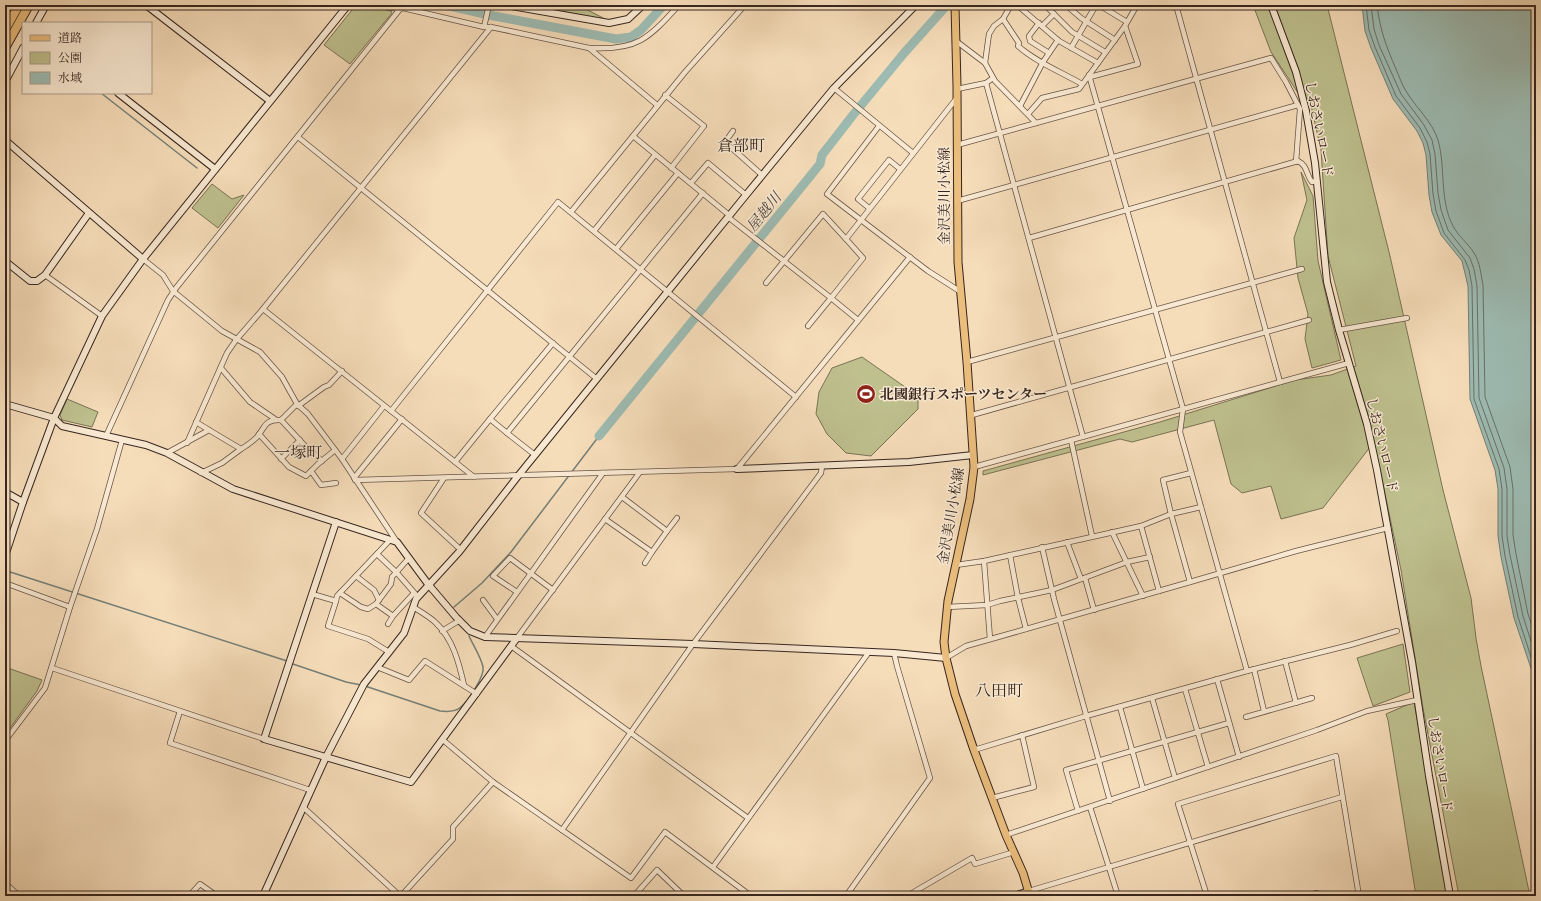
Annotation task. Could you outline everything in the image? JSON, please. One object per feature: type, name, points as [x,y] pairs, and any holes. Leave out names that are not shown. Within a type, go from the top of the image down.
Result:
[{"type":"highway","points":[[5,30],[19,5]]},
{"type":"highway","points":[[5,48],[29,5]]},
{"type":"main road","name":"金沢美川小松線","points":[[955,8],[958,262],[968,362],[974,467],[970,499],[947,607],[944,642],[946,658],[955,694],[992,798],[1029,893]]},
{"type":"street","points":[[37,22],[46,5]]},
{"type":"street","points":[[146,5],[270,101]]},
{"type":"street","points":[[5,556],[54,418],[102,316],[143,259],[348,5]]},
{"type":"street","points":[[372,5],[400,9],[403,8],[589,48],[608,50],[620,48],[642,40],[656,30],[678,5]]},
{"type":"street","points":[[484,26],[489,5]]},
{"type":"street","points":[[506,5],[609,23],[628,19],[643,5]]},
{"type":"street","points":[[570,212],[665,95],[745,5]]},
{"type":"street","points":[[388,624],[393,616],[428,584],[461,550],[518,476],[834,88],[916,5]]},
{"type":"street","points":[[985,63],[989,34],[994,26],[1003,20],[1011,5]]},
{"type":"street","points":[[1017,5],[1058,40],[1098,63]]},
{"type":"street","points":[[1045,5],[1066,27],[1078,36],[1106,52]]},
{"type":"street","points":[[1066,5],[1087,22],[1115,40]]},
{"type":"street","points":[[1071,48],[1096,5]]},
{"type":"street","points":[[1089,76],[1138,64],[1126,24],[1099,5]]},
{"type":"street","points":[[1028,114],[1042,98],[1079,89],[1115,40],[1136,7],[1129,5]]},
{"type":"street","points":[[1176,5],[1280,382]]},
{"type":"street","name":"しおさいロード","points":[[1271,5],[1288,48],[1301,89],[1311,134],[1327,282],[1338,330],[1367,424],[1388,528],[1411,654],[1417,700],[1450,896]]},
{"type":"street","points":[[106,436],[128,385],[173,291],[400,9]]},
{"type":"street","points":[[1050,53],[1030,40],[1029,36],[1054,14]]},
{"type":"street","points":[[1003,20],[1019,43],[1018,46],[1029,56],[1043,62],[1082,84]]},
{"type":"street","points":[[187,443],[227,353],[236,340],[263,309],[491,27]]},
{"type":"street","points":[[1020,106],[1043,62],[1058,40]]},
{"type":"street","points":[[956,41],[985,63],[993,78],[1036,123]]},
{"type":"street","points":[[589,48],[657,105]]},
{"type":"street","points":[[5,82],[22,50]]},
{"type":"street","points":[[957,145],[1271,58],[1286,82],[1301,113],[1296,162]]},
{"type":"street","points":[[1089,76],[1183,409],[1180,432],[1247,671]]},
{"type":"street","points":[[957,89],[986,83],[993,78]]},
{"type":"street","points":[[986,83],[1083,437]]},
{"type":"street","points":[[834,88],[854,106],[913,152]]},
{"type":"street","points":[[119,94],[215,169]]},
{"type":"street","points":[[665,95],[704,126],[671,168]]},
{"type":"street","points":[[846,239],[913,152],[956,100]]},
{"type":"street","points":[[957,201],[1298,105]]},
{"type":"street","points":[[879,126],[827,194],[910,257],[961,292]]},
{"type":"street","points":[[733,131],[725,142],[762,175]]},
{"type":"street","points":[[633,136],[755,238],[858,320]]},
{"type":"street","points":[[298,137],[597,379]]},
{"type":"street","points":[[5,140],[163,275],[173,291],[222,331],[260,352],[282,377],[297,405],[308,414],[342,459],[397,542],[428,584],[470,631],[485,637],[894,653],[946,658],[966,646],[1026,628],[1159,592],[1302,549],[1388,528]]},
{"type":"street","points":[[594,231],[655,155]]},
{"type":"street","points":[[869,208],[858,199],[862,193],[889,160],[900,169]]},
{"type":"street","points":[[1029,238],[1296,162],[1303,164],[1306,167],[1308,178],[1312,182],[1317,181]]},
{"type":"street","points":[[691,183],[708,163],[746,195]]},
{"type":"street","points":[[616,249],[678,173]]},
{"type":"street","points":[[507,433],[703,194]]},
{"type":"street","points":[[391,411],[558,202],[796,397]]},
{"type":"street","points":[[5,261],[30,281],[37,281],[45,275],[89,213]]},
{"type":"street","points":[[766,283],[823,214],[863,258],[808,326]]},
{"type":"street","points":[[738,469],[910,257]]},
{"type":"street","points":[[968,362],[1302,270]]},
{"type":"street","points":[[45,275],[102,316]]},
{"type":"street","points":[[263,309],[474,477]]},
{"type":"street","points":[[1338,330],[1408,318]]},
{"type":"street","points":[[972,415],[1309,320]]},
{"type":"street","points":[[455,462],[552,343]]},
{"type":"street","points":[[974,467],[1349,363]]},
{"type":"street","points":[[221,368],[250,402],[276,419],[282,420],[322,461]]},
{"type":"street","points":[[282,420],[297,405],[324,387],[329,386],[342,371]]},
{"type":"street","points":[[5,404],[54,418],[62,426],[146,445],[167,453],[201,473],[233,489],[397,542]]},
{"type":"street","points":[[342,459],[384,406]]},
{"type":"street","points":[[201,473],[222,463],[259,434],[264,425],[276,419]]},
{"type":"street","points":[[490,419],[535,455]]},
{"type":"street","points":[[354,479],[402,420]]},
{"type":"street","points":[[196,422],[241,449]]},
{"type":"street","points":[[167,453],[209,430]]},
{"type":"street","points":[[259,434],[289,467],[306,476],[335,450]]},
{"type":"street","points":[[5,741],[45,688],[70,607],[97,529],[122,440]]},
{"type":"street","points":[[281,459],[300,440]]},
{"type":"street","points":[[1071,440],[1092,536]]},
{"type":"street","points":[[354,479],[567,475],[822,466],[909,462],[973,455]]},
{"type":"street","points":[[562,830],[693,644],[821,473],[822,466]]},
{"type":"street","points":[[311,471],[321,485],[336,483]]},
{"type":"street","points":[[52,668],[264,739],[411,782],[640,472]]},
{"type":"street","points":[[1190,582],[1163,480],[1191,473]]},
{"type":"street","points":[[485,637],[603,474]]},
{"type":"street","points":[[444,478],[421,513],[461,550]]},
{"type":"street","points":[[5,492],[23,502]]},
{"type":"street","points":[[622,497],[667,531]]},
{"type":"street","points":[[956,565],[984,561],[1141,526],[1171,514],[1201,507]]},
{"type":"street","points":[[645,563],[677,518]]},
{"type":"street","points":[[605,519],[652,552]]},
{"type":"street","points":[[264,739],[336,522]]},
{"type":"street","points":[[1141,526],[1159,592]]},
{"type":"street","points":[[1112,532],[1143,596]]},
{"type":"street","points":[[389,652],[368,639],[328,626],[336,601],[340,594],[390,540]]},
{"type":"street","points":[[1068,542],[1094,610]]},
{"type":"street","points":[[1042,547],[1060,620],[1110,801]]},
{"type":"street","points":[[376,554],[396,572],[416,595]]},
{"type":"street","points":[[1010,555],[1018,598],[1026,628]]},
{"type":"street","points":[[947,607],[987,605],[1052,590],[1127,562],[1150,557]]},
{"type":"street","points":[[340,594],[361,607],[368,609],[377,602],[391,584],[392,576],[409,558]]},
{"type":"street","points":[[517,592],[493,576],[510,558],[553,590]]},
{"type":"street","points":[[984,561],[990,639]]},
{"type":"street","points":[[356,576],[374,590],[377,602],[393,616]]},
{"type":"street","points":[[5,583],[70,607]]},
{"type":"street","points":[[312,594],[336,601]]},
{"type":"street","points":[[263,896],[310,790],[362,686],[404,633],[416,595]]},
{"type":"street","points":[[483,600],[497,619]]},
{"type":"street","points":[[413,607],[436,622],[447,636],[460,665],[464,685]]},
{"type":"street","points":[[442,631],[460,620]]},
{"type":"street","points":[[975,748],[1217,679],[1350,645],[1397,631]]},
{"type":"street","points":[[511,646],[748,818]]},
{"type":"street","points":[[713,867],[869,652]]},
{"type":"street","points":[[846,896],[930,778],[896,666],[894,653]]},
{"type":"street","points":[[377,667],[408,680],[425,661],[476,693]]},
{"type":"street","points":[[1285,661],[1296,702]]},
{"type":"street","points":[[1254,670],[1264,711]]},
{"type":"street","points":[[1217,679],[1239,757]]},
{"type":"street","points":[[1185,689],[1208,767]]},
{"type":"street","points":[[1152,698],[1175,778]]},
{"type":"street","points":[[1246,717],[1312,698]]},
{"type":"street","points":[[1006,835],[1143,790],[1317,730],[1367,711],[1417,700]]},
{"type":"street","points":[[1120,707],[1143,790]]},
{"type":"street","points":[[180,711],[170,743],[310,790]]},
{"type":"street","points":[[1078,811],[1066,770],[1229,723]]},
{"type":"street","points":[[992,798],[1034,787],[1022,735]]},
{"type":"street","points":[[443,740],[493,782],[631,878],[665,832],[751,896]]},
{"type":"street","points":[[1207,896],[1178,804],[1336,756],[1359,896]]},
{"type":"street","points":[[303,807],[400,896],[453,839],[453,827],[493,782]]},
{"type":"street","points":[[1014,896],[1029,893],[1109,867],[1342,797]]},
{"type":"street","points":[[1090,807],[1118,896]]},
{"type":"street","points":[[907,896],[972,858],[975,864],[1014,852]]},
{"type":"street","points":[[634,896],[657,870],[684,896]]},
{"type":"street","points":[[5,883],[19,896]]},
{"type":"street","points":[[189,896],[200,884],[217,896]]},
{"type":"street","points":[[1305,896],[1317,893],[1318,896]]},
{"type":"green space","points":[[356,5],[369,6],[391,11],[392,13],[350,64],[324,45]]},
{"type":"green space","points":[[528,5],[578,5],[607,20]]},
{"type":"green space","points":[[1253,5],[1327,5],[1390,256],[1443,490],[1471,598],[1481,666],[1530,896],[1459,896],[1423,708],[1401,570],[1374,442],[1323,508],[1281,519],[1271,486],[1242,493],[1231,484],[1214,420],[1132,442],[1120,439],[983,475],[983,471],[1160,422],[1295,380],[1331,375],[1356,366],[1328,256],[1321,150],[1310,101],[1298,93],[1271,52]]},
{"type":"green space","points":[[1301,172],[1313,196],[1318,261],[1341,360],[1312,368],[1305,339],[1308,314],[1298,278],[1294,238],[1307,200]]},
{"type":"green space","points":[[212,184],[232,199],[244,195],[218,228],[192,208]]},
{"type":"green space","points":[[862,357],[918,396],[918,409],[871,456],[846,453],[827,434],[816,414],[819,392],[832,368]]},
{"type":"green space","points":[[67,399],[98,412],[92,427],[62,420],[60,415]]},
{"type":"green space","points":[[1403,644],[1410,692],[1373,706],[1357,658]]},
{"type":"green space","points":[[5,667],[42,680],[37,691],[10,728],[5,724]]},
{"type":"green space","points":[[1414,702],[1448,896],[1416,896],[1386,714]]},
{"type":"water","points":[[1362,5],[1536,5],[1536,683],[1514,618],[1501,557],[1498,536],[1498,489],[1495,470],[1470,399],[1468,286],[1462,261],[1441,235],[1432,212],[1429,195],[1426,155],[1423,143],[1417,131],[1393,99],[1365,31]]},
{"type":"waterway","points":[[445,5],[494,16],[616,39],[631,37],[641,30],[664,5]]},
{"type":"waterway","name":"屋越川","points":[[599,436],[820,164],[822,155],[853,115],[905,52],[947,5]]},
{"type":"waterway","points":[[102,94],[197,168]]},
{"type":"waterway","points":[[454,607],[482,583],[511,552],[599,436]]},
{"type":"waterway","points":[[7,571],[287,661]]},
{"type":"waterway","points":[[365,686],[440,711],[454,711],[461,707],[472,694],[483,671],[481,659],[469,636]]},
{"type":"waterway","points":[[290,663],[346,682],[361,685]]},
{"type":"place","name":"北國銀行スポーツセンター","points":[[866,394]]},
{"type":"district","name":"倉部町","points":[[741,145]]},
{"type":"district","name":"一塚町","points":[[298,452]]},
{"type":"district","name":"八田町","points":[[999,690]]}]
